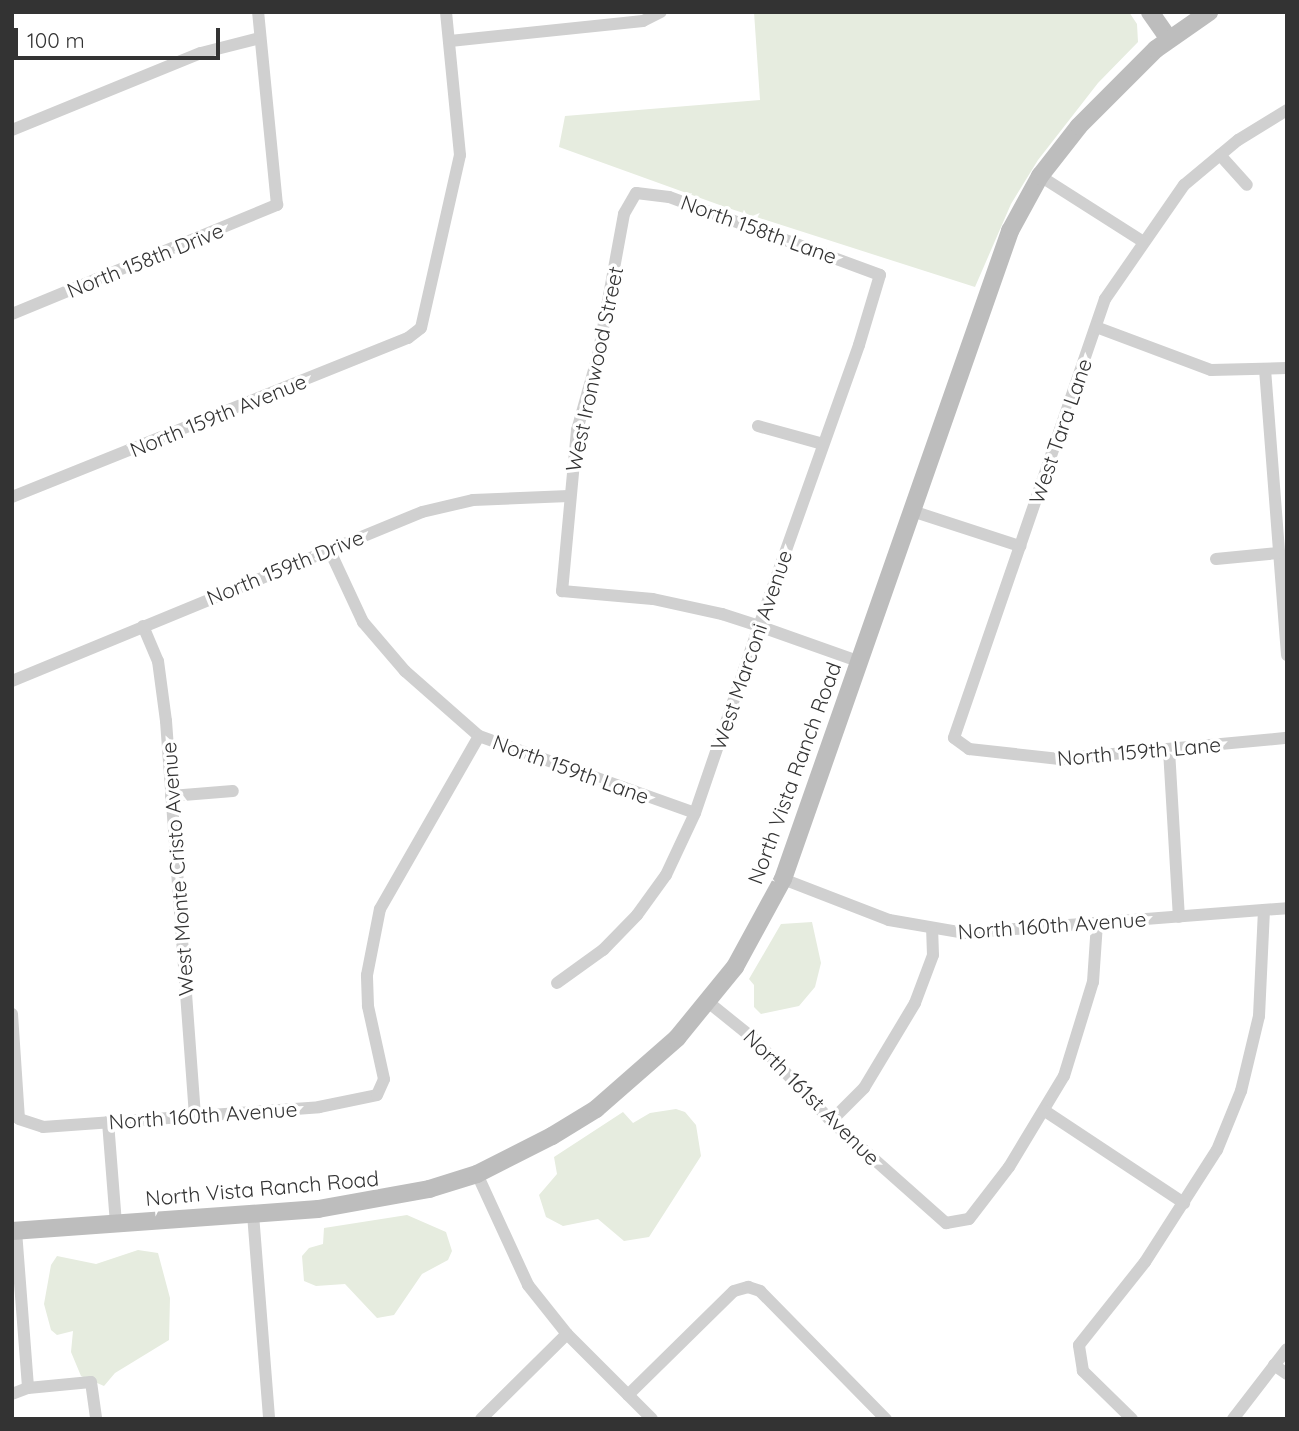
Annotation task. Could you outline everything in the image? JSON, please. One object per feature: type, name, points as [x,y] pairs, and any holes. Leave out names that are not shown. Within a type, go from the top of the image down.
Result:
[{"type":"street","points":[[12,130],[201,52],[260,38],[258,12]]},
{"type":"street","points":[[446,12],[450,41],[643,21],[661,12]]},
{"type":"street","points":[[1150,12],[1169,39]]},
{"type":"street","name":"North Vista Ranch Road","points":[[14,1231],[253,1214],[374,1202],[477,1174],[596,1109],[650,1065],[736,967],[783,879],[997,262],[1040,176],[1087,118],[1169,39],[1209,12]]},
{"type":"street","name":"North 158th Drive","points":[[12,314],[277,205],[260,38]]},
{"type":"street","name":"North 159th Avenue","points":[[12,497],[408,338],[421,328],[460,155],[450,41]]},
{"type":"street","name":"West Tara Lane","points":[[954,738],[1105,299],[1142,241],[1184,185],[1220,155],[1287,110]]},
{"type":"street","points":[[1220,155],[1247,186]]},
{"type":"street","points":[[1040,176],[1142,241]]},
{"type":"street","name":"North 158th Lane","points":[[636,193],[669,197],[880,275]]},
{"type":"street","name":"West Ironwood Street","points":[[636,193],[624,214],[598,356],[577,430],[562,591],[653,599],[759,626]]},
{"type":"street","name":"West Marconi Avenue","points":[[557,983],[603,950],[637,915],[666,875],[695,813],[880,275]]},
{"type":"street","points":[[1096,327],[1211,370],[1287,368]]},
{"type":"street","points":[[1265,369],[1287,655]]},
{"type":"street","points":[[758,426],[823,444]]},
{"type":"street","name":"North 159th Drive","points":[[12,681],[329,548],[422,512],[473,500],[569,496]]},
{"type":"street","points":[[912,511],[1020,546]]},
{"type":"street","name":"North 159th Lane","points":[[329,548],[363,622],[405,671],[479,736],[695,813]]},
{"type":"street","points":[[1216,559],[1278,553]]},
{"type":"street","name":"West Monte Cristo Avenue","points":[[143,625],[158,660],[172,796],[195,1116]]},
{"type":"street","points":[[759,626],[858,661]]},
{"type":"street","name":"North 160th Avenue","points":[[12,1014],[19,1119],[43,1127],[369,1100],[383,1088],[383,1069],[367,991],[380,909],[479,736]]},
{"type":"street","name":"North 159th Lane","points":[[954,738],[969,749],[1008,757],[1059,759],[1287,738]]},
{"type":"street","points":[[1168,750],[1180,917]]},
{"type":"street","points":[[172,796],[233,791]]},
{"type":"street","name":"North 160th Avenue","points":[[783,879],[889,920],[933,931],[964,933],[1287,908]]},
{"type":"street","points":[[1132,1419],[1083,1371],[1077,1357],[1082,1340],[1125,1289],[1217,1150],[1241,1091],[1259,1016],[1264,910]]},
{"type":"street","points":[[1097,923],[1093,982],[1079,1038],[1045,1111],[1184,1203]]},
{"type":"street","points":[[831,1121],[864,1088],[915,1003],[933,955],[933,931]]},
{"type":"street","name":"North 161st Avenue","points":[[708,1002],[754,1039],[831,1121],[946,1223],[968,1219],[1045,1111]]},
{"type":"street","points":[[108,1122],[116,1224]]},
{"type":"street","points":[[477,1174],[515,1263],[567,1334],[652,1419]]},
{"type":"street","points":[[253,1214],[269,1419]]},
{"type":"street","points":[[14,1231],[28,1388]]},
{"type":"street","points":[[628,1395],[734,1291],[748,1287],[760,1291],[886,1419]]},
{"type":"street","points":[[481,1419],[567,1334]]},
{"type":"street","points":[[1233,1419],[1287,1349]]},
{"type":"street","points":[[1274,1365],[1287,1374]]},
{"type":"street","points":[[12,1394],[28,1388],[91,1382],[96,1419]]},
{"type":"shaded area","points":[[754,12],[1129,12],[1137,24],[1138,42],[1098,83],[1038,160],[1011,204],[975,287],[728,208],[559,147],[565,116],[760,100]]},
{"type":"shaded area","points":[[812,922],[821,963],[815,987],[799,1006],[761,1014],[754,1007],[754,985],[749,979],[781,924]]},
{"type":"shaded area","points":[[676,1109],[685,1112],[696,1125],[701,1156],[649,1237],[624,1241],[598,1219],[563,1226],[546,1217],[539,1195],[557,1174],[554,1157],[623,1112],[633,1123],[650,1113]]},
{"type":"shaded area","points":[[407,1215],[446,1232],[452,1251],[448,1260],[422,1274],[394,1315],[377,1318],[345,1284],[316,1286],[304,1281],[302,1256],[309,1248],[323,1244],[324,1228]]},
{"type":"shaded area","points":[[138,1250],[158,1253],[170,1298],[169,1340],[115,1373],[104,1386],[81,1376],[71,1352],[73,1331],[57,1335],[51,1330],[44,1304],[51,1265],[57,1256],[96,1264]]}]
